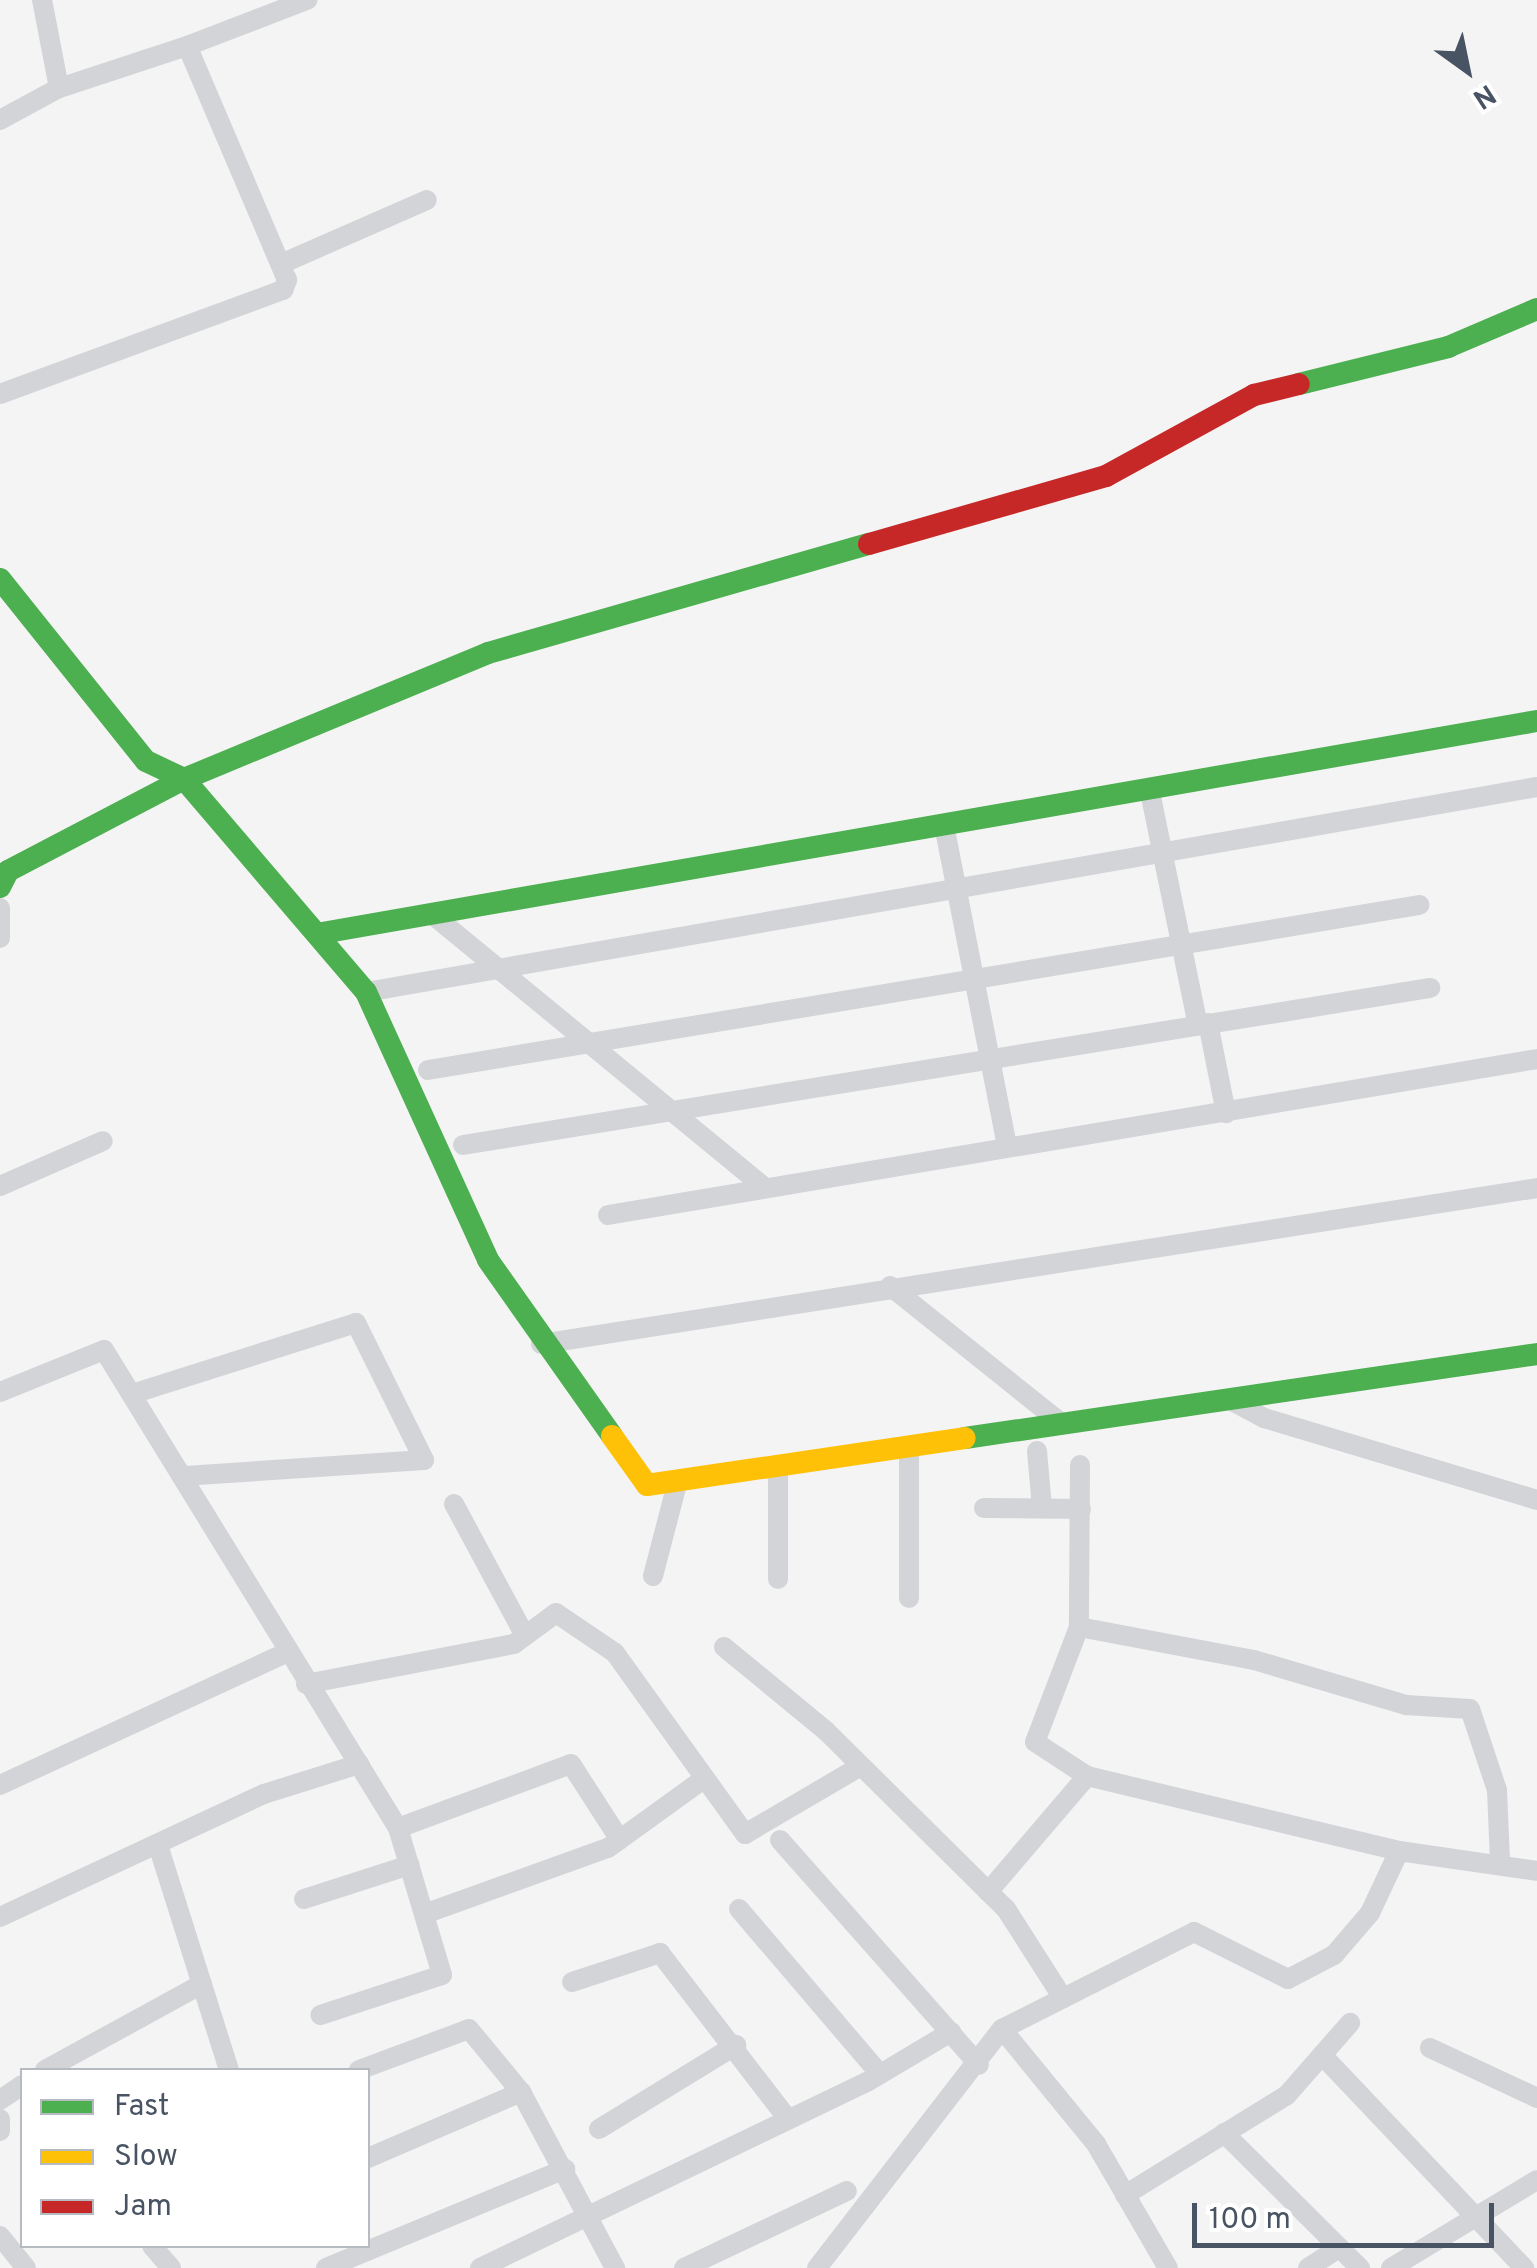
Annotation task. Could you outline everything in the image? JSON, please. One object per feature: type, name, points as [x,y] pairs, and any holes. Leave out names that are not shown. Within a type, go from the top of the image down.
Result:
[{"type":"street","points":[[42,0],[59,88]]},
{"type":"street","points":[[0,120],[59,88],[187,46],[307,0]]},
{"type":"street","points":[[0,394],[282,290],[281,264],[187,46]]},
{"type":"street","points":[[281,264],[427,200]]},
{"type":"street","points":[[0,887],[8,871],[184,779],[488,654],[1106,476],[1254,395],[1448,347],[1537,309]]},
{"type":"street","points":[[0,579],[146,761],[184,779],[322,933],[366,992],[488,1260],[541,1344],[647,1484],[677,1484],[1537,1354]]},
{"type":"street","points":[[322,933],[946,830],[1537,720]]},
{"type":"street","points":[[366,992],[1537,787]]},
{"type":"street","points":[[1150,792],[1181,944],[1226,1113]]},
{"type":"street","points":[[946,830],[1007,1146]]},
{"type":"street","points":[[428,1070],[1419,905]]},
{"type":"street","points":[[0,908],[0,938]]},
{"type":"street","points":[[433,915],[678,1110],[765,1188]]},
{"type":"street","points":[[463,1145],[1430,988]]},
{"type":"street","points":[[608,1216],[1537,1058]]},
{"type":"street","points":[[0,1186],[103,1141]]},
{"type":"street","points":[[541,1344],[890,1286],[1537,1188]]},
{"type":"street","points":[[890,1286],[1061,1423]]},
{"type":"street","points":[[132,1394],[356,1323],[424,1460],[182,1476]]},
{"type":"street","points":[[0,1392],[104,1350],[286,1654],[398,1828],[427,1914],[442,1975],[320,2015]]},
{"type":"street","points":[[1228,1399],[1264,1418],[1537,1500]]},
{"type":"street","points":[[909,1448],[910,1598]]},
{"type":"street","points":[[1037,1451],[1042,1508]]},
{"type":"street","points":[[1080,1465],[1080,1626],[1035,1742],[1087,1776],[1398,1851],[1537,1871]]},
{"type":"street","points":[[778,1468],[778,1580]]},
{"type":"street","points":[[653,1576],[677,1484]]},
{"type":"street","points":[[454,1504],[524,1634]]},
{"type":"street","points":[[984,1508],[1081,1509]]},
{"type":"street","points":[[306,1684],[477,1652],[524,1634],[556,1613],[577,1620],[615,1653],[701,1781],[745,1834],[861,1766]]},
{"type":"street","points":[[1080,1626],[1254,1660],[1406,1704],[1470,1709],[1496,1790],[1500,1864]]},
{"type":"street","points":[[724,1647],[861,1766],[988,1892],[1063,1998]]},
{"type":"street","points":[[0,1785],[286,1654]]},
{"type":"street","points":[[0,1917],[264,1794],[359,1764]]},
{"type":"street","points":[[398,1828],[571,1764],[620,1840]]},
{"type":"street","points":[[988,1892],[1087,1776]]},
{"type":"street","points":[[427,1914],[620,1840],[701,1781]]},
{"type":"street","points":[[780,1840],[979,2065]]},
{"type":"street","points":[[158,1845],[229,2068]]},
{"type":"street","points":[[817,2268],[979,2065],[1002,2029],[1194,1932],[1288,1979],[1346,1941],[1398,1851]]},
{"type":"street","points":[[304,1900],[410,1866]]},
{"type":"street","points":[[739,1910],[880,2074]]},
{"type":"street","points":[[572,1982],[660,1953],[736,2045],[788,2118]]},
{"type":"street","points":[[49,2068],[202,1984]]},
{"type":"street","points":[[1125,2194],[1287,2095],[1350,2022]]},
{"type":"street","points":[[364,2068],[469,2029],[521,2092],[592,2214],[615,2268]]},
{"type":"street","points":[[1002,2029],[1125,2194],[1168,2268]]},
{"type":"street","points":[[480,2268],[880,2074],[951,2032]]},
{"type":"street","points":[[599,2129],[736,2045]]},
{"type":"street","points":[[1430,2048],[1537,2098]]},
{"type":"street","points":[[1322,2055],[1480,2212],[1524,2268]]},
{"type":"street","points":[[370,2157],[521,2092]]},
{"type":"street","points":[[0,2119],[0,2131]]},
{"type":"street","points":[[1224,2134],[1360,2268]]},
{"type":"street","points":[[326,2268],[565,2169]]},
{"type":"street","points":[[1391,2268],[1537,2180]]},
{"type":"street","points":[[684,2268],[847,2190]]},
{"type":"street","points":[[0,2236],[26,2268]]},
{"type":"street","points":[[154,2248],[171,2268]]},
{"type":"street","points":[[1308,2268],[1337,2249]]},
{"type":"traffic: fast","points":[[1299,384],[1448,347],[1537,309]]},
{"type":"traffic: fast","points":[[0,887],[8,871],[184,779],[488,653],[869,544]]},
{"type":"traffic: fast","points":[[0,579],[146,761],[184,779],[366,992],[488,1260],[612,1436]]},
{"type":"traffic: fast","points":[[322,933],[1537,721]]},
{"type":"traffic: fast","points":[[965,1438],[1537,1354]]},
{"type":"traffic: slow","points":[[612,1436],[647,1485],[965,1438]]},
{"type":"traffic: jam","points":[[869,544],[1106,476],[1254,395],[1299,384]]}]
